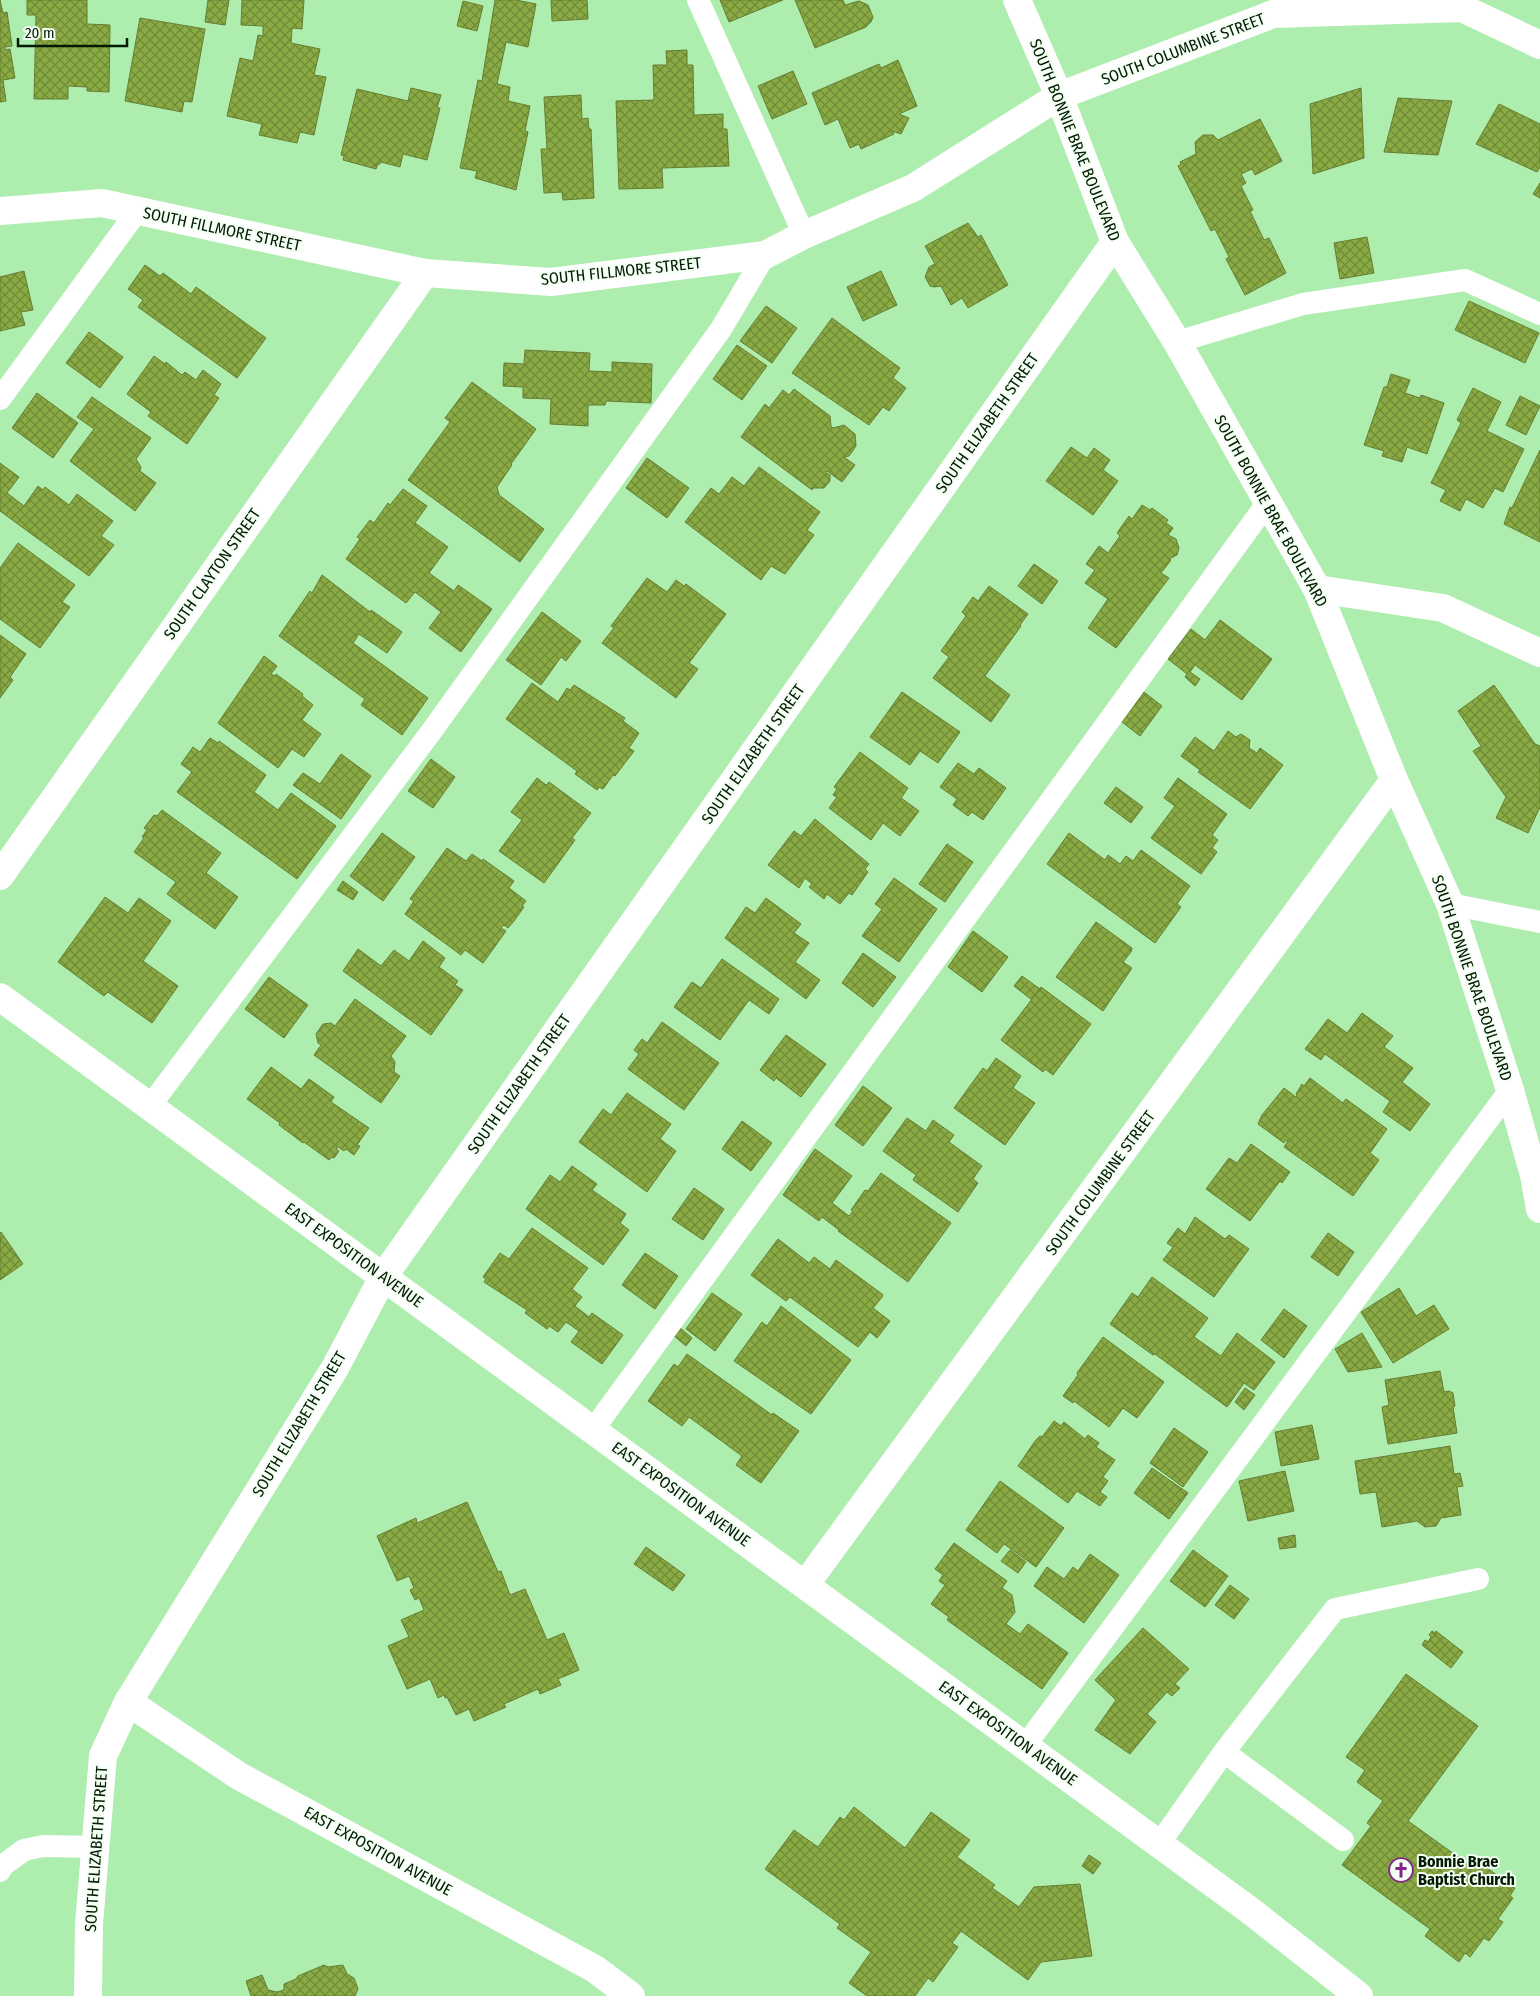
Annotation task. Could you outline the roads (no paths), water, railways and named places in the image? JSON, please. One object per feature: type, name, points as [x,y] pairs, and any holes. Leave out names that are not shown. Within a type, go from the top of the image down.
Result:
[{"type":"street","name":"SOUTH BONNIE BRAE BOULEVARD","points":[[1017,0],[1059,96],[1115,242],[1178,342],[1317,589],[1394,780],[1450,904],[1537,1176],[1540,1209]]},
{"type":"street","name":"SOUTH COLUMBINE STREET","points":[[1059,96],[1273,14],[1462,8],[1540,45]]},
{"type":"street","name":"SOUTH FILLMORE STREET","points":[[0,211],[102,203],[425,273],[551,282],[765,254],[913,188],[1059,96]]},
{"type":"street","name":"SOUTH ELIZABETH STREET","points":[[88,1996],[89,1924],[103,1756],[128,1702],[335,1368],[384,1277],[1115,242]]},
{"type":"street","name":"SOUTH CLAYTON STREET","points":[[0,876],[425,273]]},
{"type":"street","points":[[1317,589],[1443,608],[1540,653]]},
{"type":"street","name":"SOUTH COLUMBINE STREET","points":[[805,1585],[1394,780]]},
{"type":"street","name":"EAST EXPOSITION AVENUE","points":[[0,997],[1248,1909],[1358,1996]]},
{"type":"street","name":"EAST EXPOSITION AVENUE","points":[[128,1702],[239,1776],[595,1969],[631,1996]]},
{"type":"lane","points":[[698,0],[804,235]]},
{"type":"lane","points":[[0,399],[138,210]]},
{"type":"lane","points":[[150,1106],[437,724],[721,329],[765,254]]},
{"type":"lane","points":[[1178,342],[1303,304],[1465,280],[1540,314]]},
{"type":"lane","points":[[593,1430],[1268,502]]},
{"type":"lane","points":[[1450,904],[1540,922]]},
{"type":"lane","points":[[1025,1746],[1510,1090]]},
{"type":"lane","points":[[1158,1844],[1224,1752],[1334,1608],[1478,1579]]},
{"type":"lane","points":[[1224,1752],[1343,1840]]},
{"type":"lane","points":[[0,1871],[2,1866],[24,1850],[42,1846],[96,1847]]},
{"type":"place","name":"Bonnie Brae Baptist Church","points":[[1401,1870]]}]
